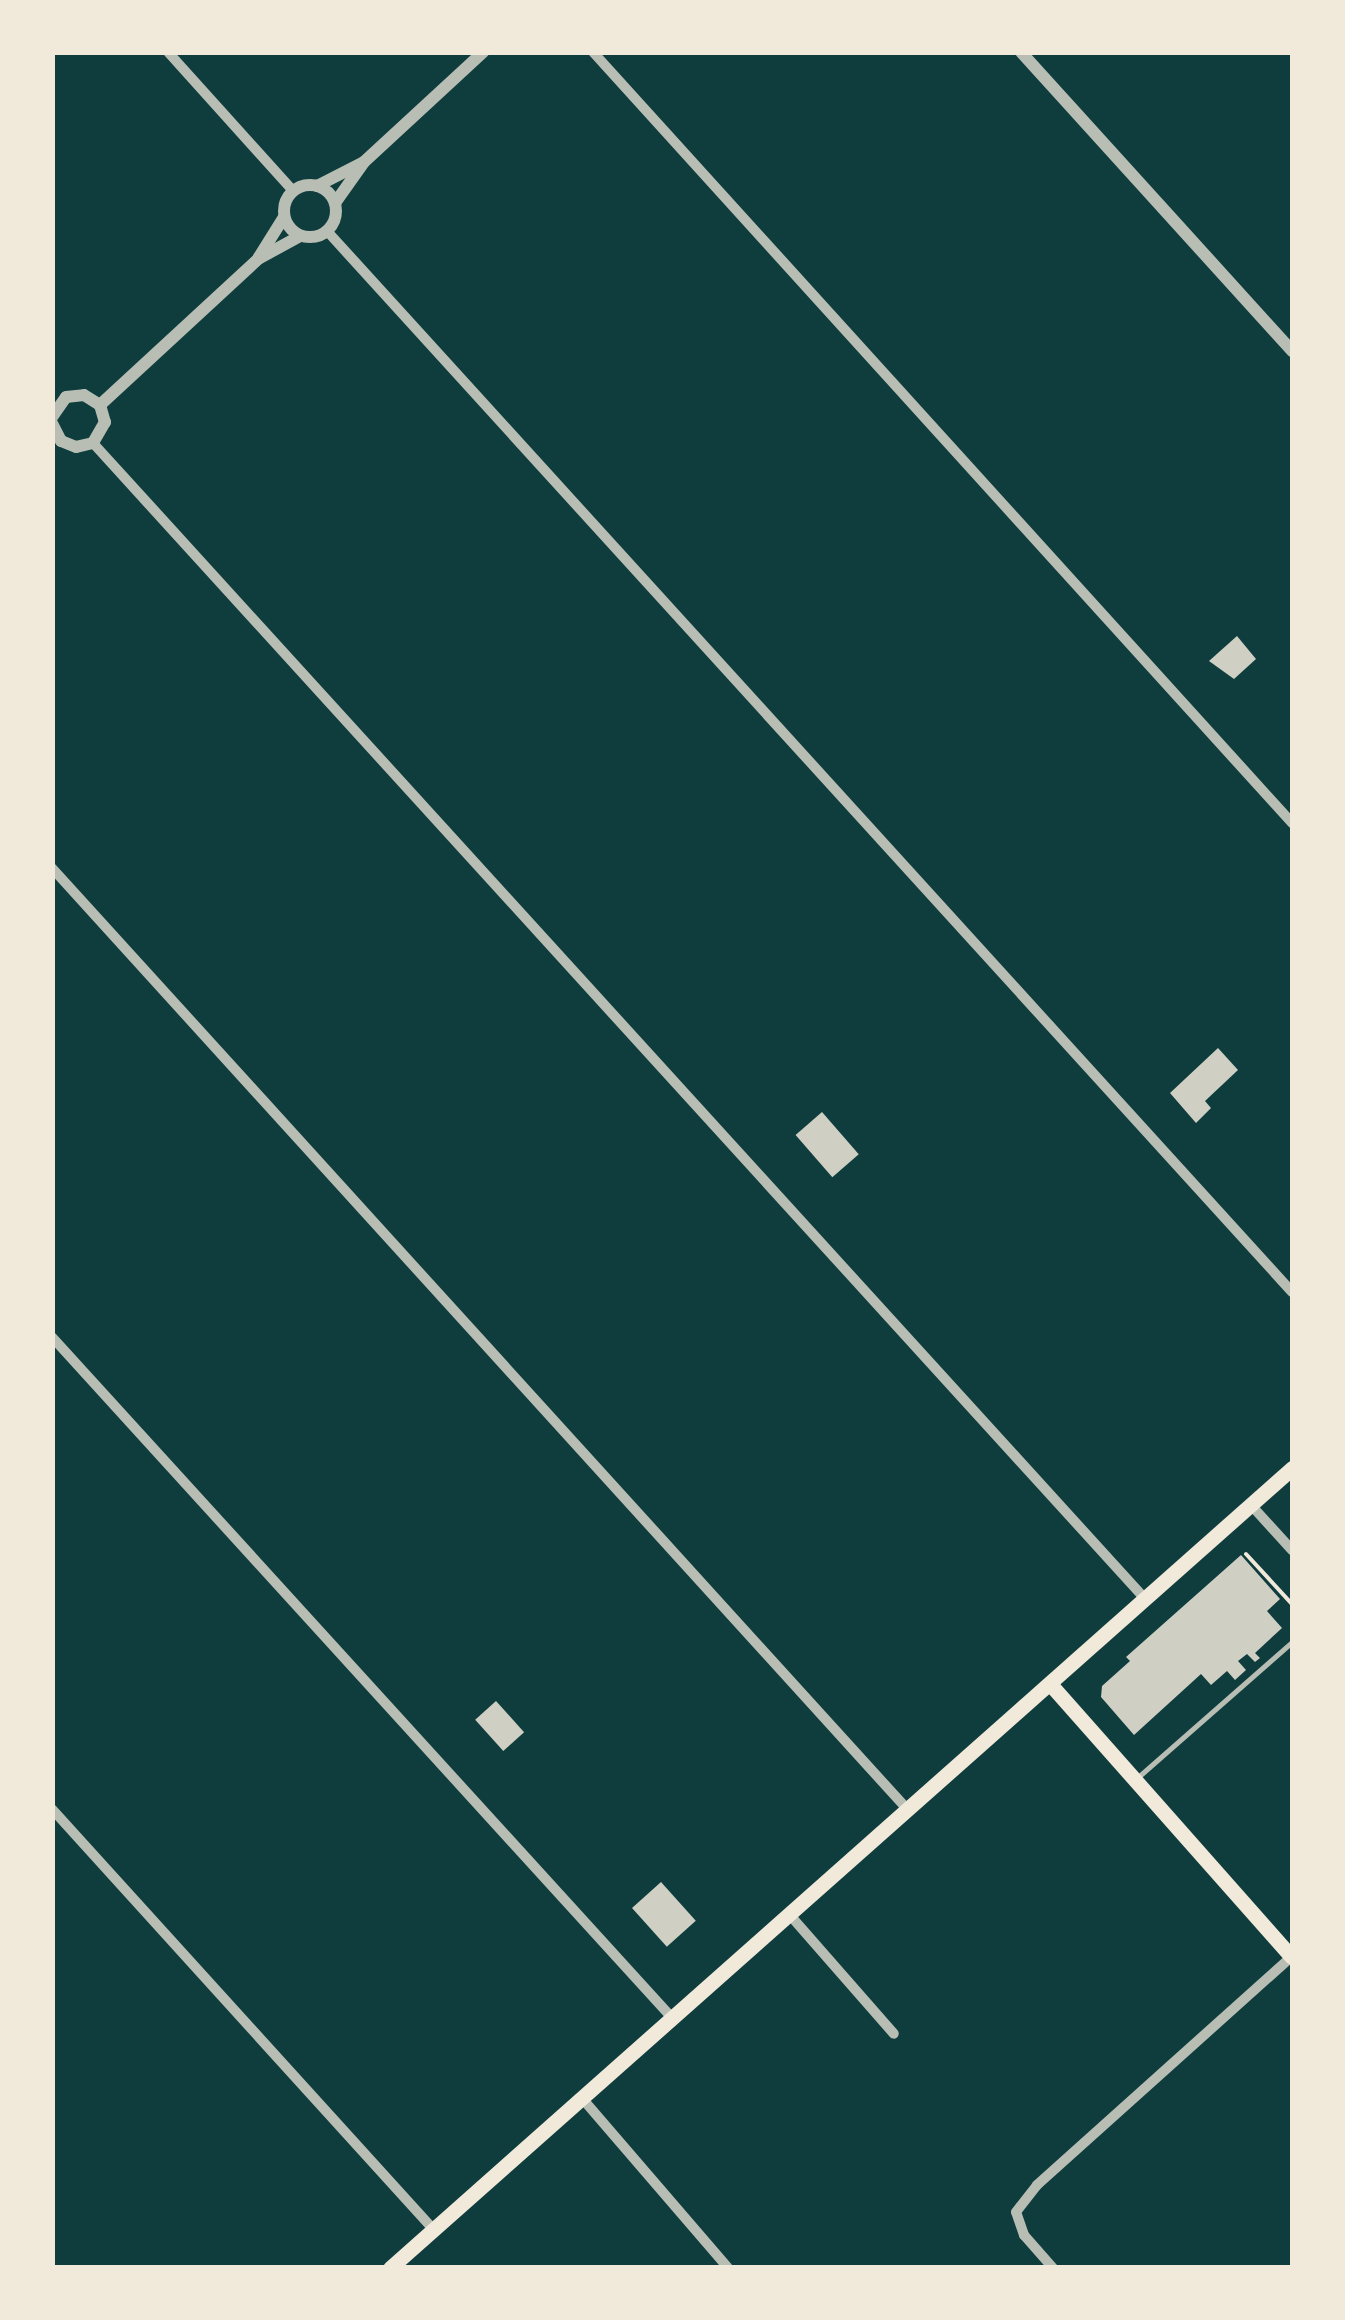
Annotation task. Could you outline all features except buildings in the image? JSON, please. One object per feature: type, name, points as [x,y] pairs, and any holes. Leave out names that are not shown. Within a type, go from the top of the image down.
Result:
[{"type":"main road","points":[[402,2264],[433,2229],[1292,1468]]},
{"type":"main road","points":[[1051,1685],[1292,1956]]},
{"type":"street","points":[[168,52],[293,192]]},
{"type":"street","points":[[100,405],[258,259],[300,236],[316,237],[327,230],[336,217],[335,203],[364,162],[483,52]]},
{"type":"street","points":[[593,52],[1292,823]]},
{"type":"street","points":[[1022,52],[1292,350]]},
{"type":"street","points":[[258,259],[284,217],[286,201],[293,192],[317,186],[364,162]]},
{"type":"street","points":[[317,186],[335,203]]},
{"type":"street","points":[[284,217],[300,236]]},
{"type":"street","points":[[327,230],[1292,1292]]},
{"type":"street","points":[[84,395],[100,405],[105,422],[93,443],[76,447],[57,445],[52,420],[56,400],[84,395]]},
{"type":"street","points":[[93,443],[1146,1600]]},
{"type":"street","points":[[52,868],[907,1809]]},
{"type":"street","points":[[52,1337],[672,2018]]},
{"type":"street","points":[[1251,1505],[1292,1550]]},
{"type":"street","points":[[52,1808],[433,2229]]},
{"type":"street","points":[[789,1914],[894,2034]]},
{"type":"street","points":[[1053,2268],[1024,2235],[1016,2212],[1037,2185],[1292,1956]]},
{"type":"street","points":[[581,2098],[728,2268]]},
{"type":"lane","points":[[1135,1780],[1292,1642]]},
{"type":"path","points":[[1246,1554],[1292,1604]]}]
